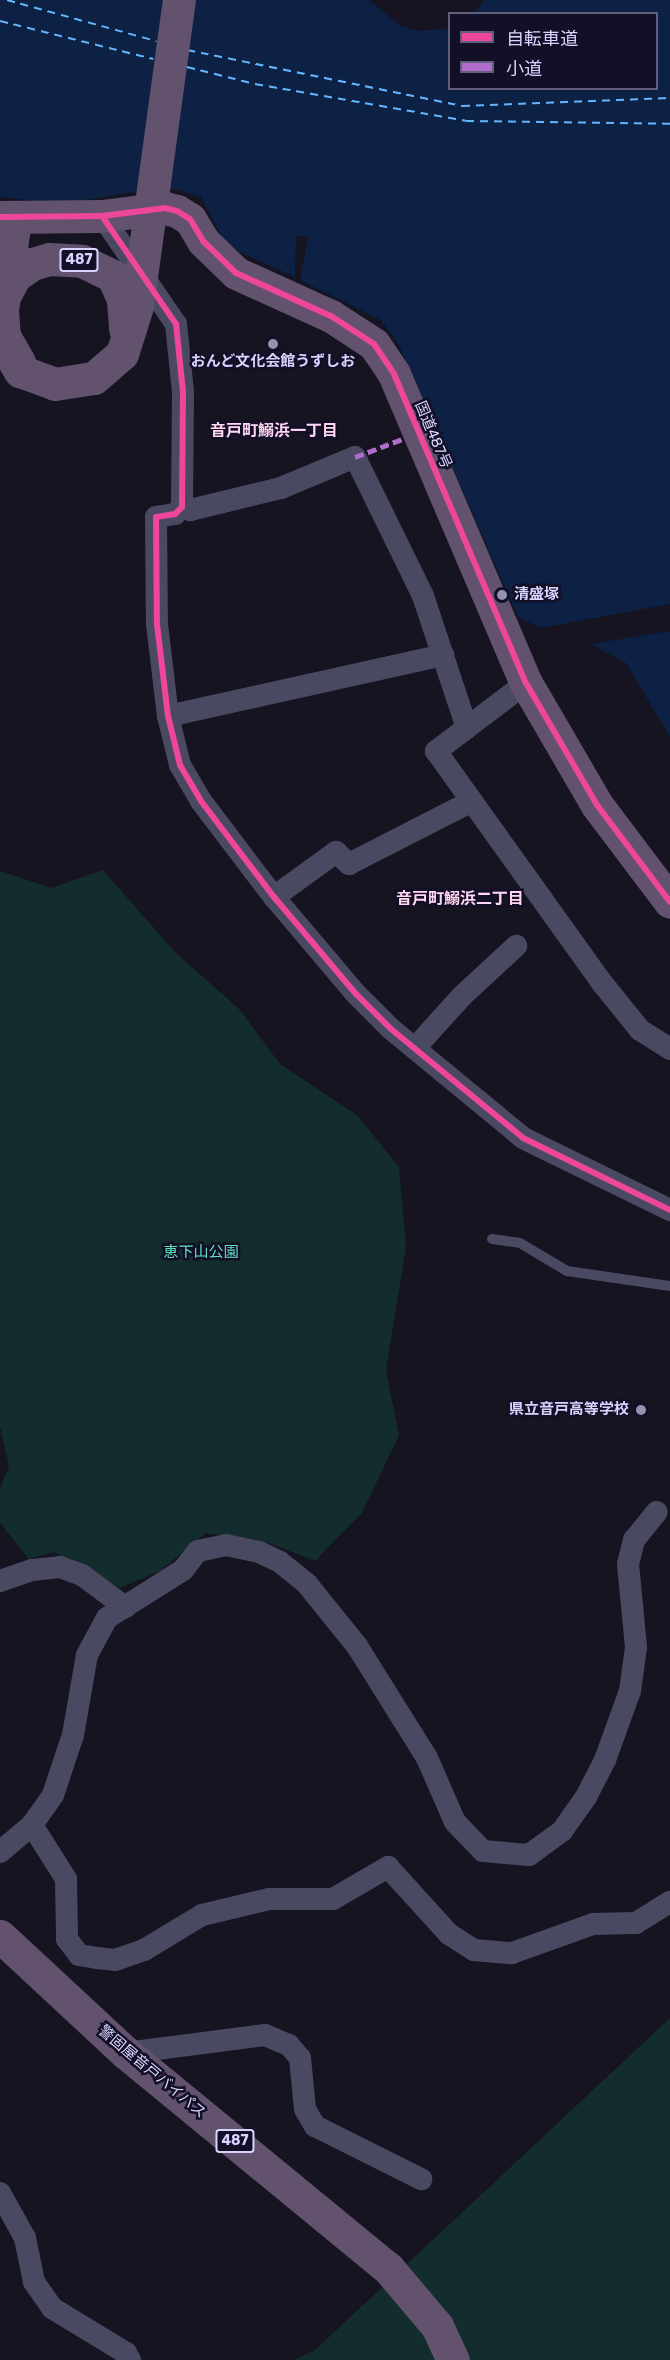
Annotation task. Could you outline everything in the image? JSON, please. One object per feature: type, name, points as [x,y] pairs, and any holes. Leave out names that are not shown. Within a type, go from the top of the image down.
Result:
[{"type":"highway","points":[[0,338],[20,371],[55,384],[94,378],[122,354],[137,306],[179,0]]},
{"type":"highway","name":"国道487号","points":[[0,304],[15,276],[32,264],[49,259],[82,261],[113,276],[123,299],[124,337],[107,364],[92,373],[57,381],[24,369],[4,336],[2,310],[11,265],[8,218],[97,216],[165,208],[177,211],[190,219],[203,240],[236,273],[332,316],[374,344],[394,374],[526,683],[597,805],[670,902]]},
{"type":"highway","points":[[11,265],[97,216]]},
{"type":"highway","name":"警固屋音戸バイパス","points":[[0,1936],[126,2053],[388,2268],[430,2317],[453,2360]]},
{"type":"street","points":[[97,216],[176,324],[183,392],[182,507],[175,514],[156,517],[157,624],[168,716],[180,765],[201,801],[274,897],[356,994],[415,1048],[523,1138],[670,1210]]},
{"type":"street","points":[[182,507],[190,510],[282,488],[355,457],[414,574],[467,728]]},
{"type":"street","points":[[168,716],[443,655]]},
{"type":"street","points":[[526,683],[436,751],[632,1021],[670,1049]]},
{"type":"street","points":[[274,897],[336,852],[350,864],[472,801]]},
{"type":"street","points":[[415,1048],[462,996],[516,946]]},
{"type":"street","points":[[0,1852],[25,1831],[53,1795],[73,1735],[87,1655],[107,1618],[183,1570],[198,1551],[226,1545],[280,1562],[307,1584],[357,1646],[427,1758],[455,1822],[483,1851],[529,1855],[562,1830],[586,1797],[605,1760],[630,1691],[636,1647],[628,1564],[634,1540],[657,1512]]},
{"type":"street","points":[[0,1581],[32,1570],[60,1567],[82,1575],[124,1607]]},
{"type":"street","points":[[25,1831],[66,1879],[67,1939],[79,1955],[115,1960],[135,1953],[202,1915],[269,1899],[333,1899],[388,1867],[449,1934],[474,1950],[512,1953],[593,1924],[636,1923],[670,1902]]},
{"type":"street","points":[[126,2053],[265,2035],[281,2042],[300,2058],[305,2109],[315,2126],[421,2180]]},
{"type":"street","points":[[0,2193],[25,2238],[34,2282],[52,2308],[126,2353],[130,2360]]},
{"type":"lane","points":[[492,1239],[520,1243],[567,1271],[670,1286]]},
{"type":"green space","name":"恵下山公園","points":[[103,870],[175,952],[240,1010],[280,1064],[357,1115],[399,1167],[406,1246],[386,1371],[399,1435],[362,1513],[315,1561],[269,1543],[206,1533],[160,1571],[119,1588],[54,1552],[29,1559],[0,1523],[0,1488],[9,1467],[0,1426],[0,871],[51,888]]},
{"type":"green space","points":[[670,2018],[670,2360],[294,2360],[315,2350]]},
{"type":"water","points":[[0,0],[369,0],[401,26],[420,31],[448,28],[448,90],[658,90],[658,12],[476,12],[484,0],[670,0],[670,604],[541,628],[518,617],[399,345],[381,320],[300,280],[308,237],[296,236],[295,277],[237,251],[222,238],[201,197],[179,190],[155,188],[62,204],[0,197]]},
{"type":"water","points":[[670,631],[670,737],[626,663],[591,644]]},
{"type":"ferry route","points":[[7,0],[156,41]]},
{"type":"ferry route","points":[[0,21],[153,59]]},
{"type":"ferry route","points":[[187,50],[462,106],[670,98]]},
{"type":"ferry route","points":[[187,67],[255,84],[466,121],[670,124]]},
{"type":"marked path","points":[[355,457],[405,438]]},
{"type":"cycle path","points":[[0,217],[102,216],[165,208],[177,211],[190,219],[203,241],[236,273],[331,316],[374,344],[394,374],[526,683],[597,805],[670,902]]},
{"type":"cycle path","points":[[102,216],[176,324],[183,392],[182,507],[175,514],[156,517],[157,624],[168,716],[180,765],[201,801],[274,897],[356,994],[391,1029],[523,1138],[670,1210]]},
{"type":"place","name":"おんど文化会館うずしお","points":[[273,344]]},
{"type":"place","name":"清盛塚","points":[[502,595]]},
{"type":"place","name":"県立音戸高等学校","points":[[641,1410]]},
{"type":"district","name":"音戸町鰯浜一丁目","points":[[274,431]]},
{"type":"district","name":"音戸町鰯浜二丁目","points":[[460,899]]}]
